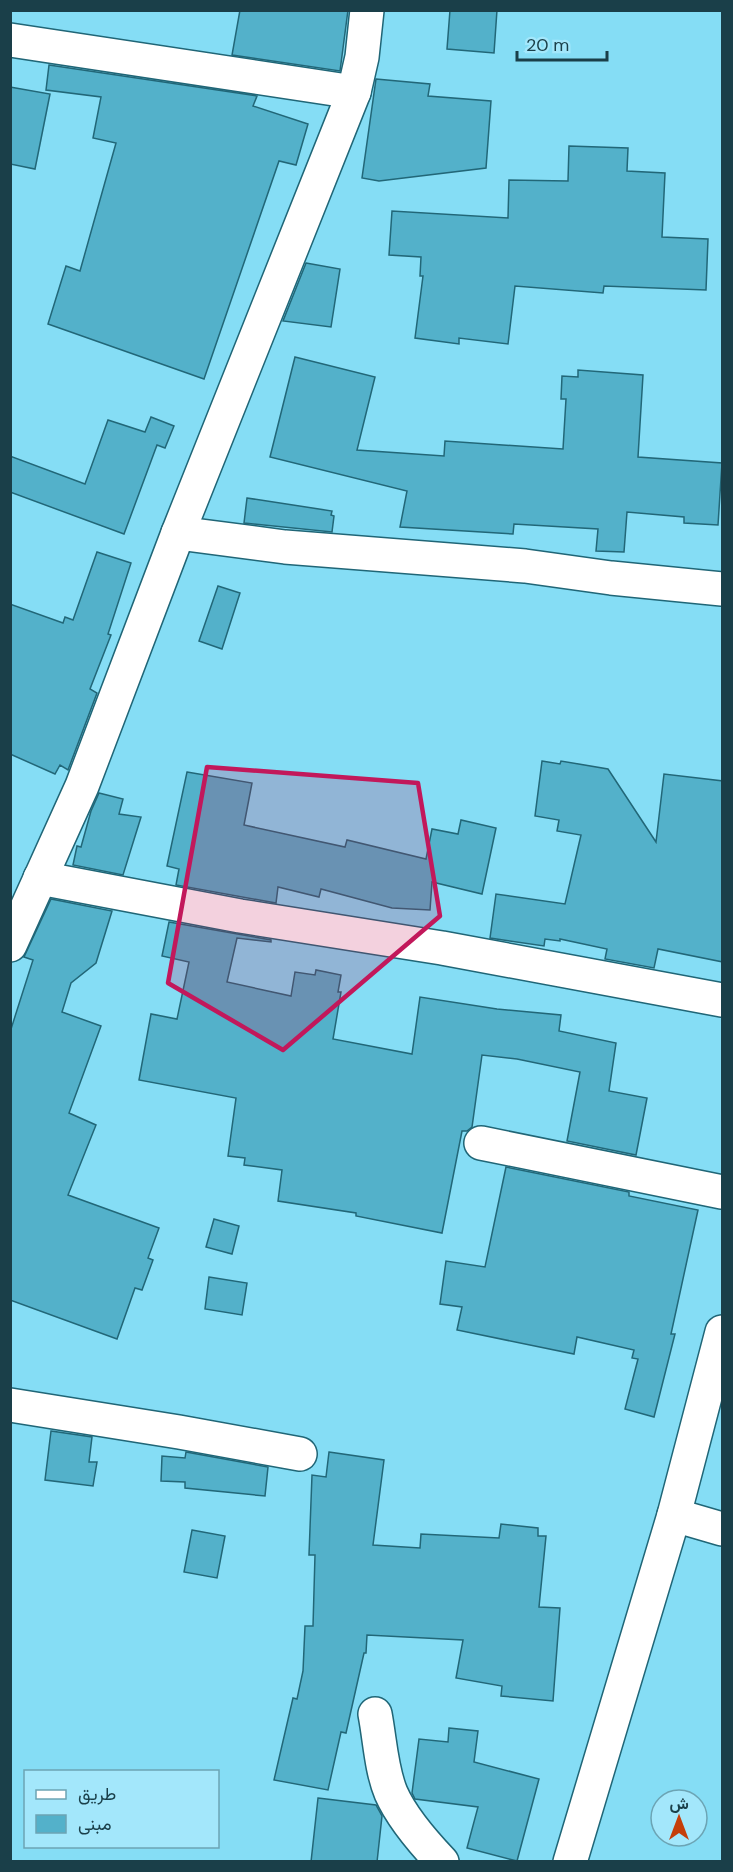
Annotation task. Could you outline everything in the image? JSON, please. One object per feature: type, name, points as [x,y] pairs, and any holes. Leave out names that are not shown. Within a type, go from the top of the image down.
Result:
[{"type":"street","points":[[10,945],[86,775],[178,533],[354,92],[362,57],[367,10]]},
{"type":"street","points":[[10,40],[354,92]]},
{"type":"street","points":[[178,533],[285,547],[525,567],[723,589]]},
{"type":"street","points":[[40,878],[240,916],[442,948],[723,999]]},
{"type":"street","points":[[481,1143],[723,1192]]},
{"type":"street","points":[[570,1862],[674,1515],[723,1332]]},
{"type":"street","points":[[10,1405],[189,1434],[300,1455]]},
{"type":"street","points":[[674,1515],[723,1529]]},
{"type":"street","points":[[375,1714],[391,1793],[402,1812],[442,1862]]},
{"type":"highlighted area","points":[[207,767],[418,783],[440,916],[283,1050],[168,983]]},
{"type":"building","points":[[240,10],[348,10],[340,71],[232,55]]},
{"type":"building","points":[[450,10],[497,10],[494,53],[447,49]]},
{"type":"building","points":[[49,65],[257,96],[253,106],[308,124],[296,165],[279,161],[204,379],[48,324],[66,266],[80,271],[116,143],[93,138],[101,97],[46,90]]},
{"type":"building","points":[[376,79],[430,84],[428,96],[491,101],[486,168],[379,181],[362,178]]},
{"type":"building","points":[[10,87],[50,94],[35,169],[10,164]]},
{"type":"building","points":[[569,146],[628,148],[627,171],[665,173],[662,237],[708,239],[706,290],[604,286],[603,293],[515,286],[508,344],[459,338],[459,344],[415,338],[423,276],[420,276],[421,257],[389,255],[392,211],[508,218],[509,180],[568,181]]},
{"type":"building","points":[[306,263],[340,269],[331,327],[283,321]]},
{"type":"building","points":[[295,357],[375,377],[357,450],[444,456],[445,441],[563,449],[566,399],[561,399],[562,376],[578,377],[578,370],[643,375],[638,457],[722,463],[718,525],[684,523],[684,517],[627,512],[624,552],[596,551],[598,529],[514,524],[513,534],[400,527],[407,491],[270,457]]},
{"type":"building","points":[[151,417],[174,426],[165,448],[157,445],[124,534],[10,492],[10,456],[85,484],[108,420],[145,432]]},
{"type":"building","points":[[247,498],[332,511],[331,515],[334,516],[332,532],[244,523]]},
{"type":"building","points":[[97,552],[131,563],[108,634],[111,635],[90,689],[97,693],[68,770],[60,765],[55,774],[10,754],[10,604],[63,623],[65,617],[73,620]]},
{"type":"building","points":[[218,586],[240,593],[222,649],[199,641]]},
{"type":"building","points":[[542,761],[560,764],[561,761],[608,769],[656,842],[664,774],[723,781],[723,962],[658,949],[654,968],[605,959],[607,949],[560,939],[560,941],[545,939],[544,946],[490,938],[496,894],[565,904],[581,835],[557,831],[559,820],[535,816]]},
{"type":"building","points":[[187,772],[252,783],[244,825],[345,847],[347,840],[426,859],[432,829],[458,834],[461,820],[496,828],[482,894],[432,882],[430,910],[392,908],[321,889],[319,897],[278,887],[276,903],[176,885],[179,869],[167,866]]},
{"type":"building","points":[[99,793],[123,799],[119,814],[141,817],[123,875],[73,865],[77,846],[81,847],[91,811]]},
{"type":"building","points":[[51,899],[112,911],[96,963],[71,983],[62,1012],[101,1026],[69,1113],[96,1125],[68,1195],[159,1228],[148,1258],[153,1260],[142,1290],[135,1288],[117,1339],[10,1300],[11,1029],[33,960],[24,957]]},
{"type":"building","points":[[169,922],[271,940],[271,942],[237,938],[227,982],[291,996],[295,972],[315,975],[316,970],[341,975],[338,992],[341,992],[333,1039],[412,1054],[420,997],[497,1009],[561,1015],[559,1031],[616,1043],[609,1091],[647,1098],[636,1155],[567,1141],[580,1072],[517,1059],[482,1055],[472,1127],[467,1131],[462,1131],[442,1233],[356,1216],[356,1213],[278,1201],[282,1170],[244,1165],[245,1158],[228,1156],[236,1098],[139,1080],[151,1014],[177,1019],[189,962],[162,956]]},
{"type":"building","points":[[506,1167],[629,1192],[629,1196],[698,1210],[671,1334],[675,1334],[654,1417],[625,1409],[638,1359],[632,1358],[634,1350],[577,1337],[574,1354],[457,1330],[462,1307],[440,1304],[446,1261],[485,1267]]},
{"type":"building","points":[[214,1219],[239,1226],[232,1254],[206,1247]]},
{"type":"building","points":[[209,1277],[247,1283],[242,1315],[205,1309]]},
{"type":"building","points":[[51,1431],[92,1437],[89,1462],[97,1462],[93,1486],[45,1480]]},
{"type":"building","points":[[186,1452],[268,1467],[265,1496],[185,1488],[185,1482],[161,1481],[162,1456],[185,1458]]},
{"type":"building","points":[[329,1452],[384,1460],[373,1545],[420,1548],[421,1534],[499,1538],[501,1524],[538,1528],[538,1536],[546,1536],[539,1607],[560,1608],[553,1701],[501,1696],[502,1686],[456,1678],[463,1640],[367,1635],[366,1653],[364,1653],[346,1733],[341,1732],[328,1790],[274,1780],[293,1698],[297,1699],[303,1671],[305,1626],[313,1626],[315,1555],[309,1555],[312,1475],[326,1477]]},
{"type":"building","points":[[192,1530],[225,1536],[217,1578],[184,1572]]},
{"type":"building","points":[[449,1728],[478,1731],[474,1762],[539,1779],[517,1861],[467,1848],[478,1807],[415,1799],[412,1793],[419,1739],[448,1742]]},
{"type":"building","points":[[318,1798],[376,1805],[382,1816],[377,1862],[311,1862]]}]
